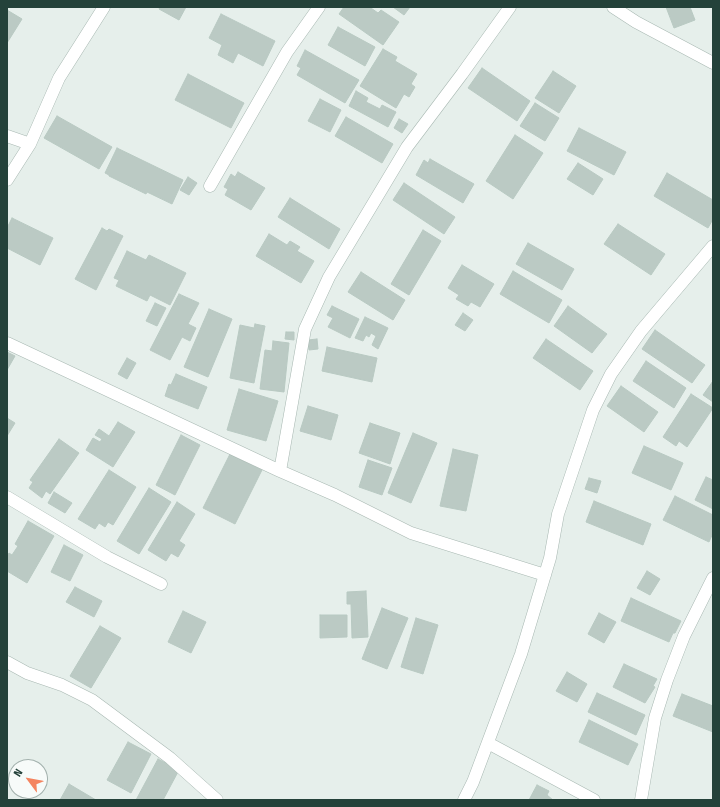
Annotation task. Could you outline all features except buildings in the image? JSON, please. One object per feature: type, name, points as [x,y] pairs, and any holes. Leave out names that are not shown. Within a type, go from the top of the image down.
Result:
[{"type":"street","points":[[7,180],[30,144],[59,78],[104,7]]},
{"type":"street","points":[[210,186],[287,52],[319,7]]},
{"type":"street","points":[[280,471],[305,329],[329,277],[407,147],[510,7]]},
{"type":"street","points":[[613,7],[636,22],[713,63]]},
{"type":"street","points":[[7,136],[30,144]]},
{"type":"street","points":[[464,800],[473,782],[521,654],[550,558],[558,514],[593,410],[611,374],[641,331],[713,246]]},
{"type":"street","points":[[7,343],[280,471],[335,495],[411,533],[545,575]]},
{"type":"street","points":[[7,497],[107,557],[161,584]]},
{"type":"street","points":[[641,800],[655,718],[667,680],[684,636],[713,578]]},
{"type":"street","points":[[7,662],[27,673],[62,685],[92,700],[170,758],[217,800]]},
{"type":"street","points":[[488,743],[594,800]]}]
